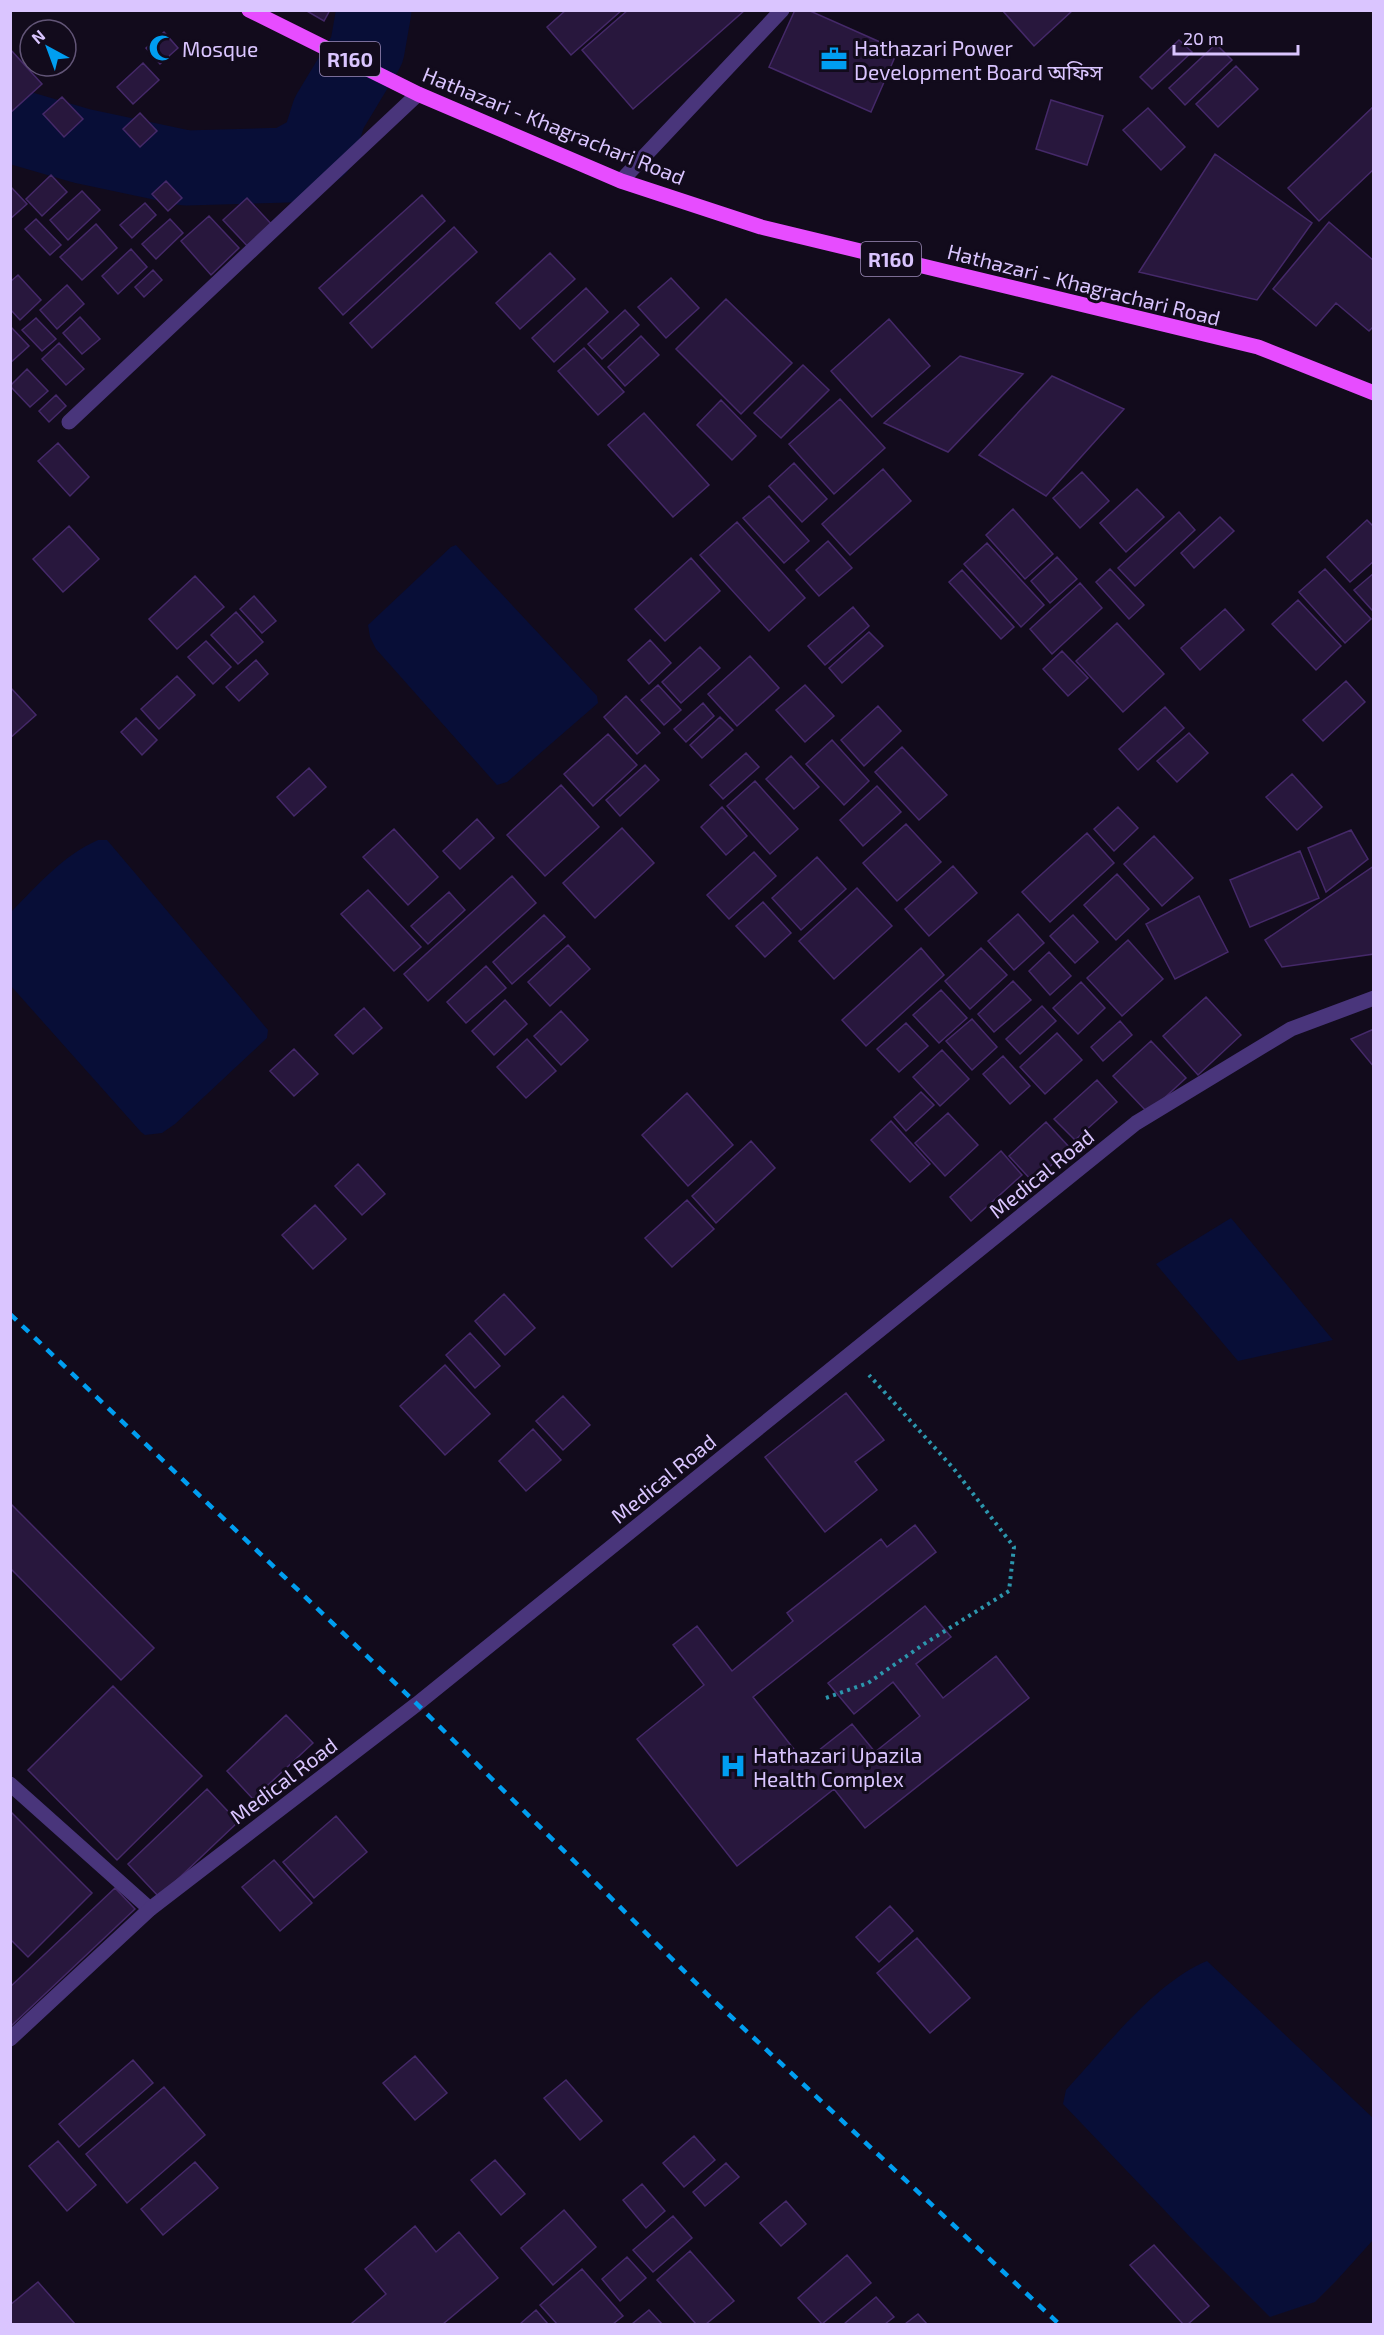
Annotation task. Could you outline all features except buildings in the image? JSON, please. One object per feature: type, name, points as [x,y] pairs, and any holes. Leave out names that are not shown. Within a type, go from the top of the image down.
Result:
[{"type":"main road","name":"Hathazari - Khagrachari Road","points":[[249,10],[418,94],[621,181],[761,228],[1258,347],[1374,393]]},
{"type":"street","points":[[621,181],[782,10]]},
{"type":"street","points":[[69,422],[418,94]]},
{"type":"street","name":"Medical Road","points":[[10,2039],[150,1909],[417,1704],[1136,1123],[1291,1029],[1374,998]]},
{"type":"street","points":[[10,1784],[150,1909]]},
{"type":"path","points":[[826,1698],[868,1683],[924,1644],[1009,1592],[1014,1547],[954,1469],[850,1354]]},
{"type":"shaded area","points":[[456,545],[597,696],[598,703],[507,782],[497,785],[376,649],[370,637],[368,625],[451,547]]},
{"type":"shaded area","points":[[98,840],[107,840],[268,1030],[267,1038],[175,1124],[162,1133],[145,1135],[141,1132],[11,986],[11,912],[62,863]]},
{"type":"shaded area","points":[[1231,1218],[1333,1340],[1238,1361],[1156,1264]]},
{"type":"shaded area","points":[[1207,1961],[1373,2118],[1373,2240],[1315,2302],[1270,2317],[1063,2104],[1066,2090],[1131,2018],[1168,1984]]},
{"type":"waterway","points":[[10,125],[82,146],[186,168],[287,165],[318,148],[329,113],[367,50],[374,10]]},
{"type":"railway","points":[[10,1314],[417,1704],[708,1995],[1059,2324]]},
{"type":"place","name":"Mosque","points":[[162,48]]},
{"type":"place","name":"Hathazari Power Development Board অফিস","points":[[834,59]]},
{"type":"place","name":"Hathazari Upazila Health Complex","points":[[733,1766]]}]
